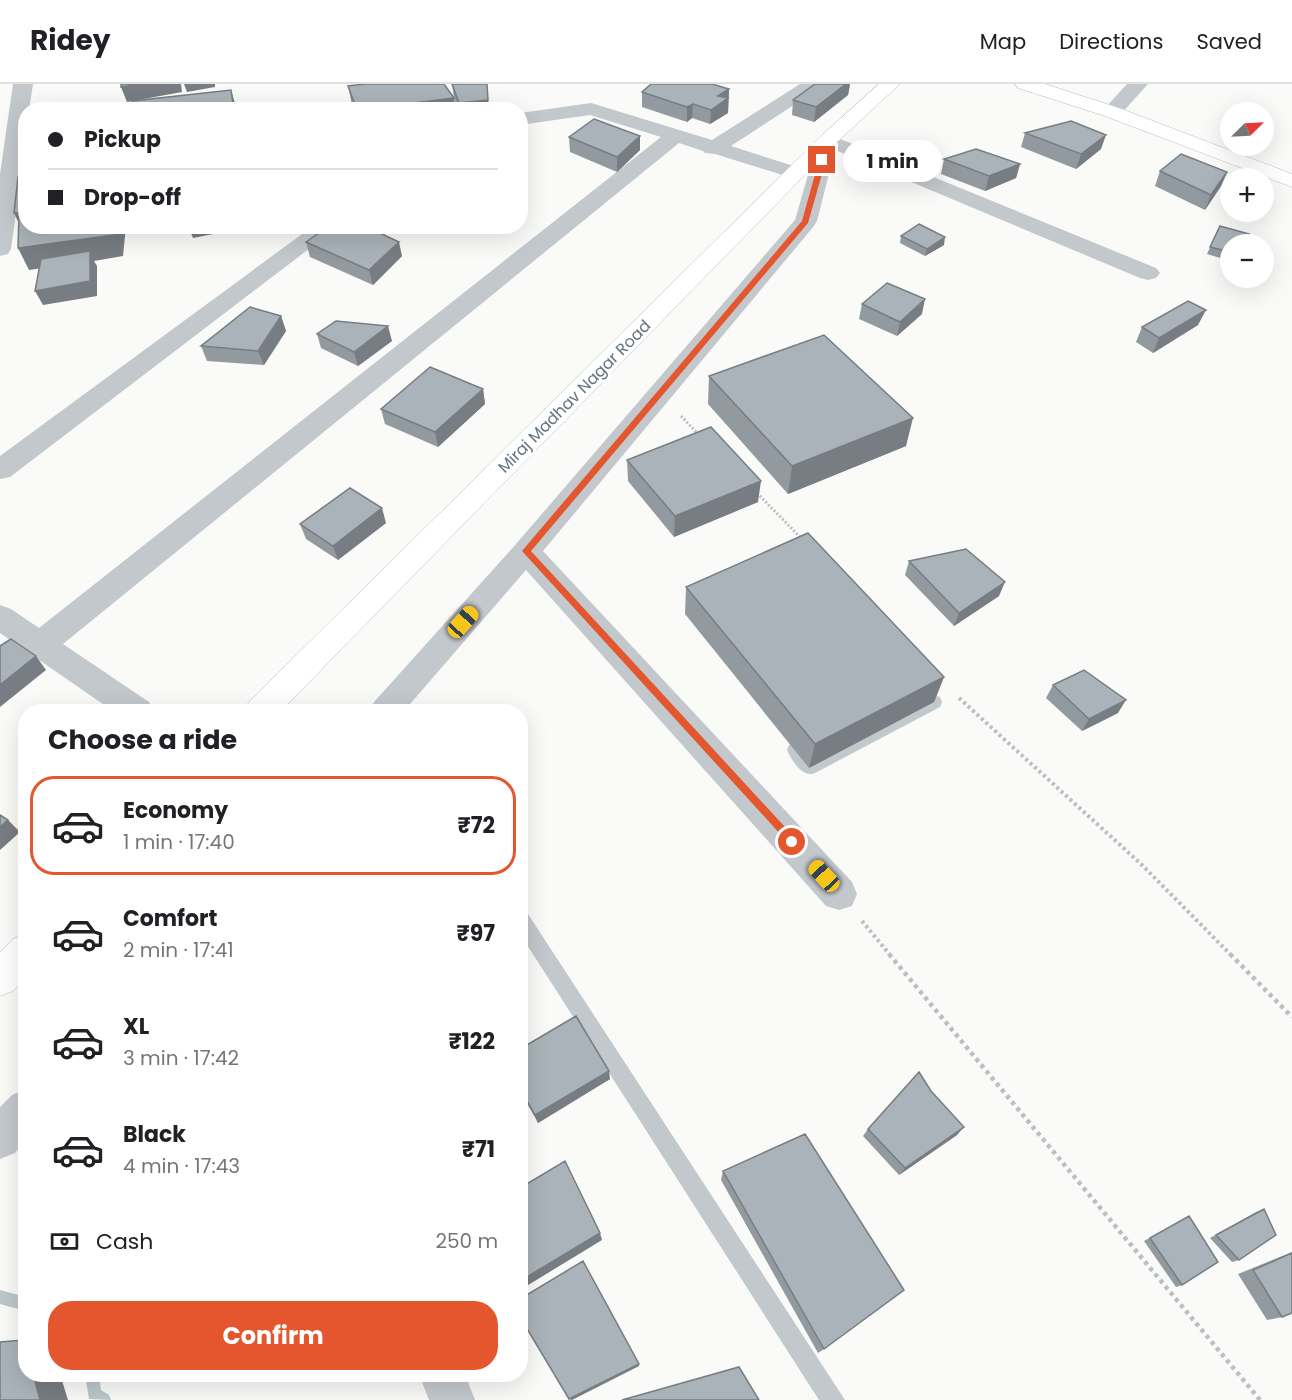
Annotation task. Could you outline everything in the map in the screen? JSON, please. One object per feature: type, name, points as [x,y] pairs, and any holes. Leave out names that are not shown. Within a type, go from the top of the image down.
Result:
[{"type":"street","points":[[22,102],[23,84]]},
{"type":"street","points":[[712,148],[813,84]]},
{"type":"street","name":"Miraj Madhav Nagar Road","points":[[267,704],[828,140],[890,84]]},
{"type":"street","points":[[1024,84],[1112,112],[1292,181]]},
{"type":"street","points":[[1112,112],[1138,84]]},
{"type":"street","points":[[528,118],[591,109],[674,137],[796,173]]},
{"type":"street","points":[[41,644],[674,137]]},
{"type":"street","points":[[391,704],[526,551],[806,221],[828,140],[1148,273]]},
{"type":"street","points":[[0,249],[17,184],[18,167]]},
{"type":"street","points":[[0,470],[317,234]]},
{"type":"street","points":[[526,551],[839,894]]},
{"type":"street","points":[[0,617],[128,704]]},
{"type":"street","points":[[0,978],[18,959]]},
{"type":"street","points":[[0,1138],[18,1118]]},
{"type":"street","points":[[445,1382],[452,1400]]},
{"type":"lane","points":[[911,676],[934,702]]},
{"type":"lane","points":[[903,693],[934,702]]},
{"type":"lane","points":[[787,741],[809,768],[934,702]]},
{"type":"lane","points":[[528,929],[833,1400]]},
{"type":"path","points":[[659,394],[700,436]]},
{"type":"path","points":[[750,486],[807,544]]},
{"type":"path","points":[[955,695],[1141,864],[1292,1017]]},
{"type":"path","points":[[839,894],[1260,1400]]},
{"type":"building","points":[[121,84],[140,84],[121,87]]},
{"type":"building","points":[[444,84],[454,98],[422,102],[354,102],[348,86]]},
{"type":"building","points":[[452,84],[487,84],[488,100],[459,102]]},
{"type":"building","points":[[651,84],[712,84],[729,89],[718,96],[728,98],[711,110],[693,104],[687,107],[642,92]]},
{"type":"building","points":[[815,84],[846,84],[816,107],[793,100]]},
{"type":"building","points":[[231,90],[233,102],[132,102]]},
{"type":"building","points":[[594,119],[640,136],[617,157],[569,137]]},
{"type":"building","points":[[1071,121],[1106,135],[1081,154],[1025,133]]},
{"type":"building","points":[[976,149],[1020,164],[989,176],[944,159]]},
{"type":"building","points":[[1181,154],[1220,169],[1220,182],[1211,195],[1160,171]]},
{"type":"building","points":[[18,177],[18,213],[14,213]]},
{"type":"building","points":[[919,224],[945,237],[927,249],[901,236]]},
{"type":"building","points":[[1220,226],[1249,234],[1220,234],[1220,250],[1210,247]]},
{"type":"building","points":[[18,234],[114,234],[114,235],[18,248]]},
{"type":"building","points":[[318,234],[382,234],[399,242],[369,270],[306,242]]},
{"type":"building","points":[[90,251],[90,281],[35,291],[41,259]]},
{"type":"building","points":[[887,283],[925,299],[900,322],[862,304]]},
{"type":"building","points":[[1188,301],[1206,310],[1159,338],[1142,327]]},
{"type":"building","points":[[250,307],[281,316],[258,351],[201,346]]},
{"type":"building","points":[[336,321],[388,326],[354,352],[317,334]]},
{"type":"building","points":[[824,335],[913,418],[792,466],[709,376]]},
{"type":"building","points":[[430,367],[483,389],[435,432],[381,409]]},
{"type":"building","points":[[711,427],[761,481],[675,516],[627,460]]},
{"type":"building","points":[[350,488],[382,508],[333,546],[300,524]]},
{"type":"building","points":[[808,533],[944,677],[815,744],[686,587]]},
{"type":"building","points":[[966,549],[1005,582],[959,613],[909,561]]},
{"type":"building","points":[[11,639],[36,656],[0,685],[0,646]]},
{"type":"building","points":[[1084,670],[1126,700],[1089,719],[1053,685]]},
{"type":"building","points":[[0,815],[8,820],[0,827]]},
{"type":"building","points":[[576,1016],[609,1071],[535,1115],[528,1102],[528,1044]]},
{"type":"building","points":[[919,1072],[931,1091],[964,1127],[905,1168],[868,1129]]},
{"type":"building","points":[[805,1134],[904,1290],[824,1349],[723,1171]]},
{"type":"building","points":[[565,1161],[600,1233],[528,1276],[528,1183]]},
{"type":"building","points":[[1264,1209],[1276,1235],[1239,1260],[1216,1235]]},
{"type":"building","points":[[1189,1216],[1218,1262],[1182,1285],[1150,1238]]},
{"type":"building","points":[[1292,1253],[1292,1313],[1282,1317],[1253,1270]]},
{"type":"building","points":[[583,1261],[639,1364],[569,1399],[528,1330],[528,1294]]},
{"type":"building","points":[[18,1340],[18,1382],[35,1382],[40,1400],[0,1400],[0,1342]]},
{"type":"building","points":[[739,1367],[759,1400],[622,1400]]},
{"type":"waterway","points":[[0,1297],[18,1302]]},
{"type":"waterway","points":[[93,1382],[94,1394],[104,1400]]},
{"type":"route","points":[[792,842],[526,551],[806,221],[822,160]]}]
